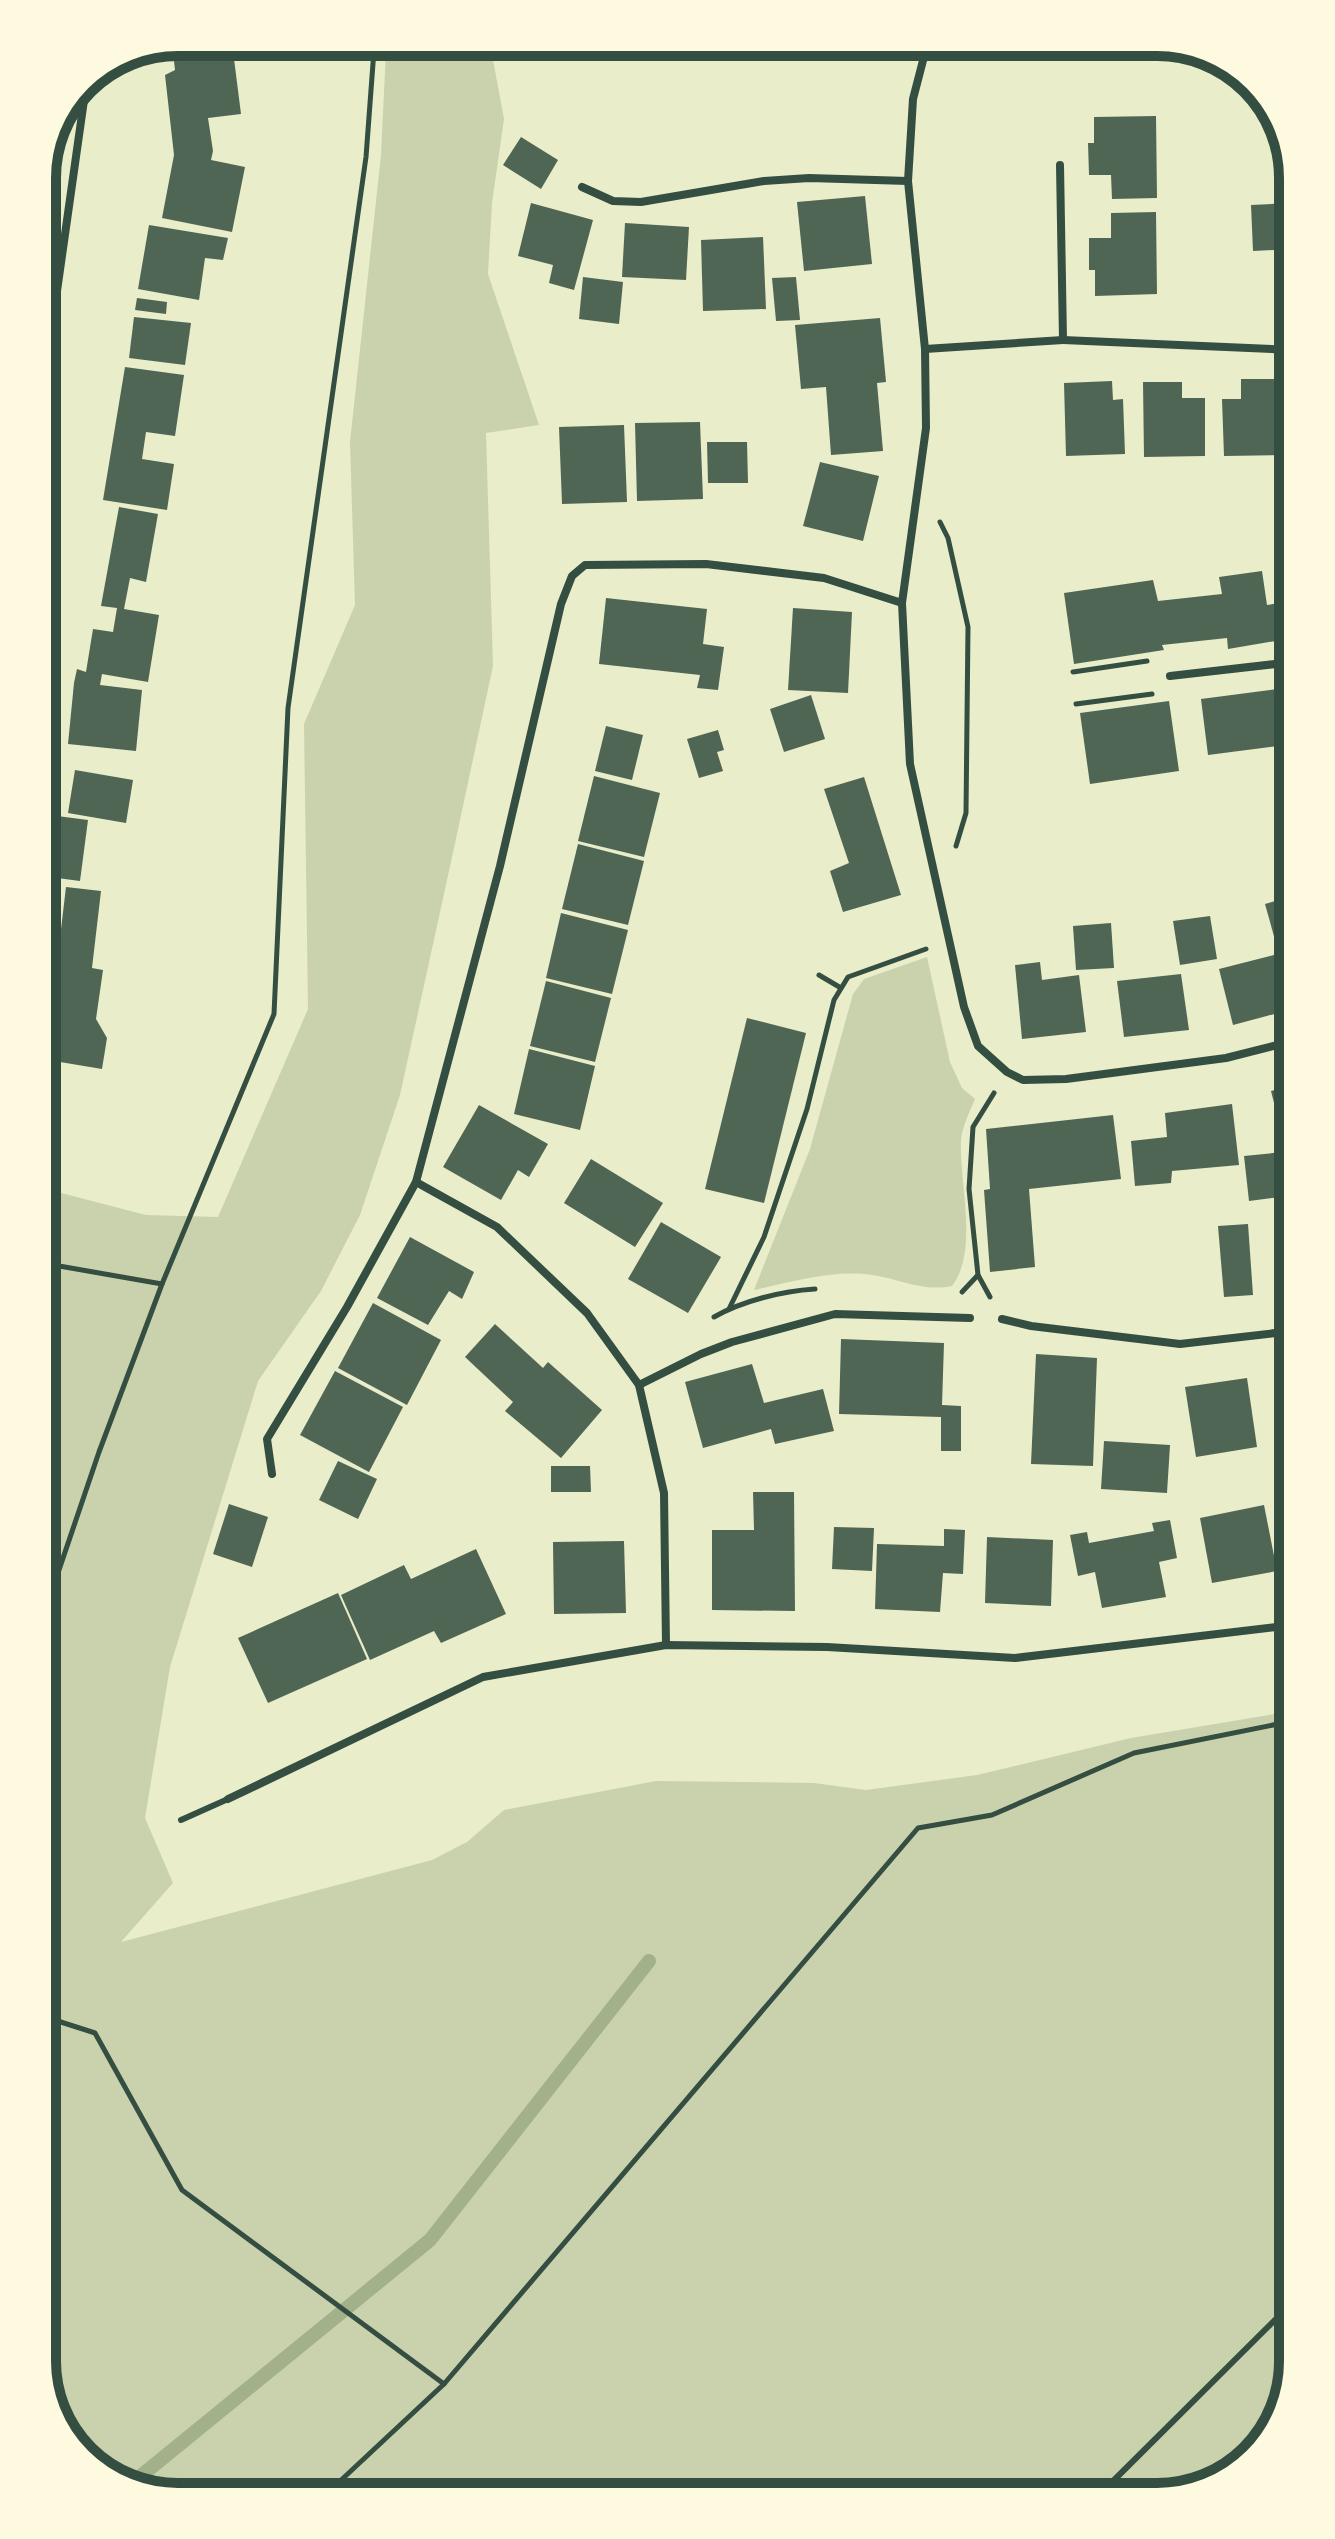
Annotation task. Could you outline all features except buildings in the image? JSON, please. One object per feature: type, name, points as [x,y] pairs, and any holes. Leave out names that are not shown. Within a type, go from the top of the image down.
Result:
[{"type":"street","points":[[924,56],[913,99],[908,181],[925,349],[926,428],[902,603],[910,764],[964,1007],[978,1046],[1007,1072],[1023,1080],[1066,1079],[1226,1058],[1279,1045]]},
{"type":"street","points":[[56,298],[84,102]]},
{"type":"street","points":[[1060,165],[1063,340]]},
{"type":"street","points":[[582,187],[613,201],[641,202],[764,181],[809,178],[908,181]]},
{"type":"street","points":[[925,349],[1063,340],[1279,349]]},
{"type":"street","points":[[272,1474],[267,1439],[347,1307],[416,1182],[500,866],[561,604],[572,576],[585,565],[706,564],[824,578],[902,603]]},
{"type":"street","points":[[1170,676],[1279,664]]},
{"type":"street","points":[[416,1182],[497,1227],[587,1313],[639,1385],[664,1493],[666,1645]]},
{"type":"street","points":[[639,1385],[732,1342],[835,1314],[970,1318]]},
{"type":"street","points":[[1002,1319],[1031,1326],[1180,1344],[1279,1333]]},
{"type":"street","points":[[228,1799],[483,1677],[666,1645],[827,1647],[1015,1658],[1279,1627]]},
{"type":"lane","points":[[181,1820],[228,1799]]},
{"type":"lane","points":[[1111,2483],[1279,2316]]},
{"type":"path","points":[[56,1583],[99,1452],[162,1284],[274,1014],[288,708],[366,157],[374,56]]},
{"type":"path","points":[[919,477],[948,538],[968,627],[966,813],[940,899]]},
{"type":"path","points":[[1073,672],[1165,659],[1170,676],[1171,692],[1076,704]]},
{"type":"path","points":[[729,1309],[764,1237],[807,1109],[834,1000],[841,988],[848,977],[949,940]]},
{"type":"path","points":[[819,975],[841,988]]},
{"type":"path","points":[[978,1275],[969,1189],[973,1127],[1007,1072]]},
{"type":"path","points":[[56,1265],[162,1284]]},
{"type":"path","points":[[338,2483],[444,2384],[918,1828],[992,1815],[1134,1753],[1279,1724]]},
{"type":"path","points":[[56,2020],[95,2033],[182,2190],[444,2384]]},
{"type":"green space","points":[[386,56],[492,56],[504,119],[492,203],[488,274],[539,425],[486,433],[493,666],[400,1095],[360,1215],[321,1291],[258,1381],[170,1667],[145,1818],[173,1883],[121,1942],[432,1860],[467,1842],[504,1810],[656,1781],[814,1783],[866,1790],[977,1775],[1131,1738],[1279,1713],[1278,2377],[1270,2408],[1249,2441],[1231,2458],[1204,2474],[1181,2481],[1157,2483],[170,2483],[139,2477],[104,2458],[81,2435],[65,2408],[58,2385],[56,2361],[56,1192],[146,1215],[218,1217],[308,1009],[304,724],[355,605],[350,442],[381,155]]},
{"type":"green space","points":[[927,957],[950,1062],[962,1088],[975,1099],[961,1140],[966,1236],[960,1271],[952,1286],[921,1286],[872,1275],[843,1274],[754,1290],[810,1149],[853,994],[864,979]]},
{"type":"waterway","points":[[139,2477],[430,2240],[649,1961]]}]
